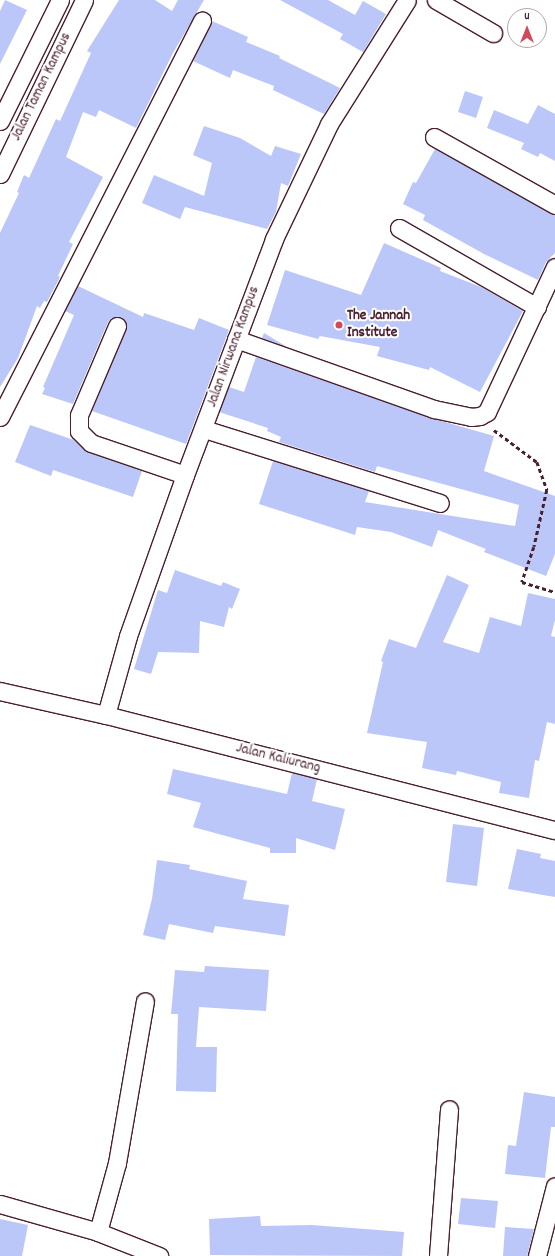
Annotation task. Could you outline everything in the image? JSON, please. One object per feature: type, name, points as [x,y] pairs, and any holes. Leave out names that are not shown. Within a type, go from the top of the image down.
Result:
[{"type":"street","name":"Jalan Taman Kampus","points":[[2,117],[60,0]]},
{"type":"street","name":"Jalan Taman Kampus","points":[[0,174],[84,0]]},
{"type":"street","name":"Jalan Nirwana Kampus","points":[[106,715],[128,636],[185,475],[204,429],[274,238],[314,152],[329,124],[407,0]]},
{"type":"street","points":[[436,0],[493,33]]},
{"type":"street","points":[[0,417],[202,21]]},
{"type":"street","points":[[2,117],[26,120]]},
{"type":"street","points":[[434,137],[555,205]]},
{"type":"street","points":[[398,228],[537,307]]},
{"type":"street","points":[[236,339],[434,410],[476,417],[487,412],[555,267]]},
{"type":"street","points":[[116,326],[79,415],[79,431],[91,443],[185,475]]},
{"type":"street","points":[[204,429],[440,503]]},
{"type":"street","name":"Jalan Kaliurang","points":[[0,691],[106,715],[555,830]]},
{"type":"street","points":[[98,1232],[116,1163],[145,1000]]},
{"type":"street","points":[[438,1256],[449,1109]]},
{"type":"street","points":[[537,1256],[555,1186]]},
{"type":"street","points":[[0,1204],[98,1232],[159,1256]]},
{"type":"path","points":[[476,417],[537,462],[547,490],[534,546],[522,582],[555,592]]},
{"type":"building","points":[[5,0],[27,10],[0,64],[0,11]]},
{"type":"building","points":[[119,0],[155,0],[172,11],[178,0],[204,0],[173,53],[136,128],[99,110],[96,117],[83,112],[66,157],[103,177],[69,242],[73,244],[58,276],[60,277],[47,302],[44,301],[40,308],[37,306],[18,358],[0,387],[0,233],[19,193],[17,192],[24,175],[29,178],[56,119],[60,121],[91,53],[87,51]]},
{"type":"building","points":[[280,0],[328,0],[355,15],[363,1],[386,14],[363,52],[340,39],[343,34]]},
{"type":"building","points":[[212,21],[248,37],[246,42],[280,56],[279,58],[340,88],[324,114],[273,90],[274,86],[233,70],[230,78],[193,61]]},
{"type":"building","points":[[465,91],[483,97],[476,118],[458,112]]},
{"type":"building","points":[[538,105],[555,114],[555,161],[540,153],[538,157],[521,149],[524,143],[487,128],[494,110],[528,124]]},
{"type":"building","points":[[204,126],[240,138],[271,156],[275,146],[301,154],[288,186],[281,183],[276,212],[267,229],[185,207],[180,219],[142,203],[154,175],[204,196],[212,163],[193,155]]},
{"type":"building","points":[[435,149],[555,215],[555,253],[546,262],[538,280],[484,254],[423,220],[425,215],[403,204],[413,182],[416,183]]},
{"type":"building","points":[[384,243],[441,268],[440,271],[481,287],[523,311],[480,392],[430,367],[429,370],[377,356],[380,347],[320,336],[318,339],[267,325],[285,270],[361,295]]},
{"type":"building","points":[[78,286],[143,317],[144,313],[194,330],[199,318],[229,330],[186,444],[92,411],[126,330],[125,320],[121,317],[111,318],[108,322],[73,404],[42,394],[45,388],[43,387],[74,315],[65,311]]},
{"type":"building","points":[[264,333],[287,347],[262,338]]},
{"type":"building","points":[[256,357],[431,418],[494,436],[484,471],[555,496],[555,554],[546,576],[484,552],[486,549],[438,530],[432,547],[391,532],[357,527],[355,535],[259,504],[273,461],[369,491],[365,502],[515,526],[519,505],[377,466],[375,472],[279,442],[281,437],[267,431],[268,428],[219,412],[229,387],[244,392]]},
{"type":"building","points":[[30,425],[74,440],[88,452],[142,471],[133,497],[53,470],[51,476],[15,462]]},
{"type":"building","points":[[175,570],[221,586],[223,582],[240,589],[232,609],[229,607],[224,627],[200,621],[199,653],[158,652],[151,674],[134,669],[158,590],[167,593]]},
{"type":"building","points":[[447,575],[469,585],[443,642],[479,653],[490,617],[521,626],[528,593],[555,599],[555,620],[551,636],[555,637],[555,724],[547,722],[539,761],[535,760],[529,798],[499,793],[501,782],[457,771],[456,775],[422,768],[427,742],[367,733],[383,662],[381,661],[389,639],[416,648]]},
{"type":"building","points":[[173,769],[287,794],[292,773],[317,779],[312,801],[345,809],[335,850],[296,838],[296,853],[270,853],[270,848],[193,827],[201,803],[167,794]]},
{"type":"building","points":[[453,824],[484,828],[477,886],[446,882]]},
{"type":"building","points":[[517,849],[541,854],[540,858],[555,861],[555,897],[508,889]]},
{"type":"building","points":[[157,860],[190,865],[189,869],[247,881],[243,899],[289,905],[285,936],[215,926],[213,933],[169,924],[165,940],[143,935],[152,899]]},
{"type":"building","points":[[205,966],[269,970],[266,1011],[199,1007],[196,1047],[217,1047],[216,1092],[176,1091],[178,1014],[171,1014],[175,970],[204,972]]},
{"type":"building","points":[[524,1092],[555,1097],[555,1127],[551,1127],[545,1178],[505,1174],[508,1145],[516,1146]]},
{"type":"building","points":[[461,1198],[498,1201],[495,1228],[458,1224]]},
{"type":"building","points":[[260,1216],[261,1226],[312,1225],[404,1232],[402,1256],[210,1255],[209,1219]]},
{"type":"building","points":[[0,1219],[28,1225],[22,1256],[0,1256]]},
{"type":"building","points":[[505,1227],[534,1229],[527,1256],[503,1256]]},
{"type":"place","name":"The Jannah Institute","points":[[339,325]]}]
